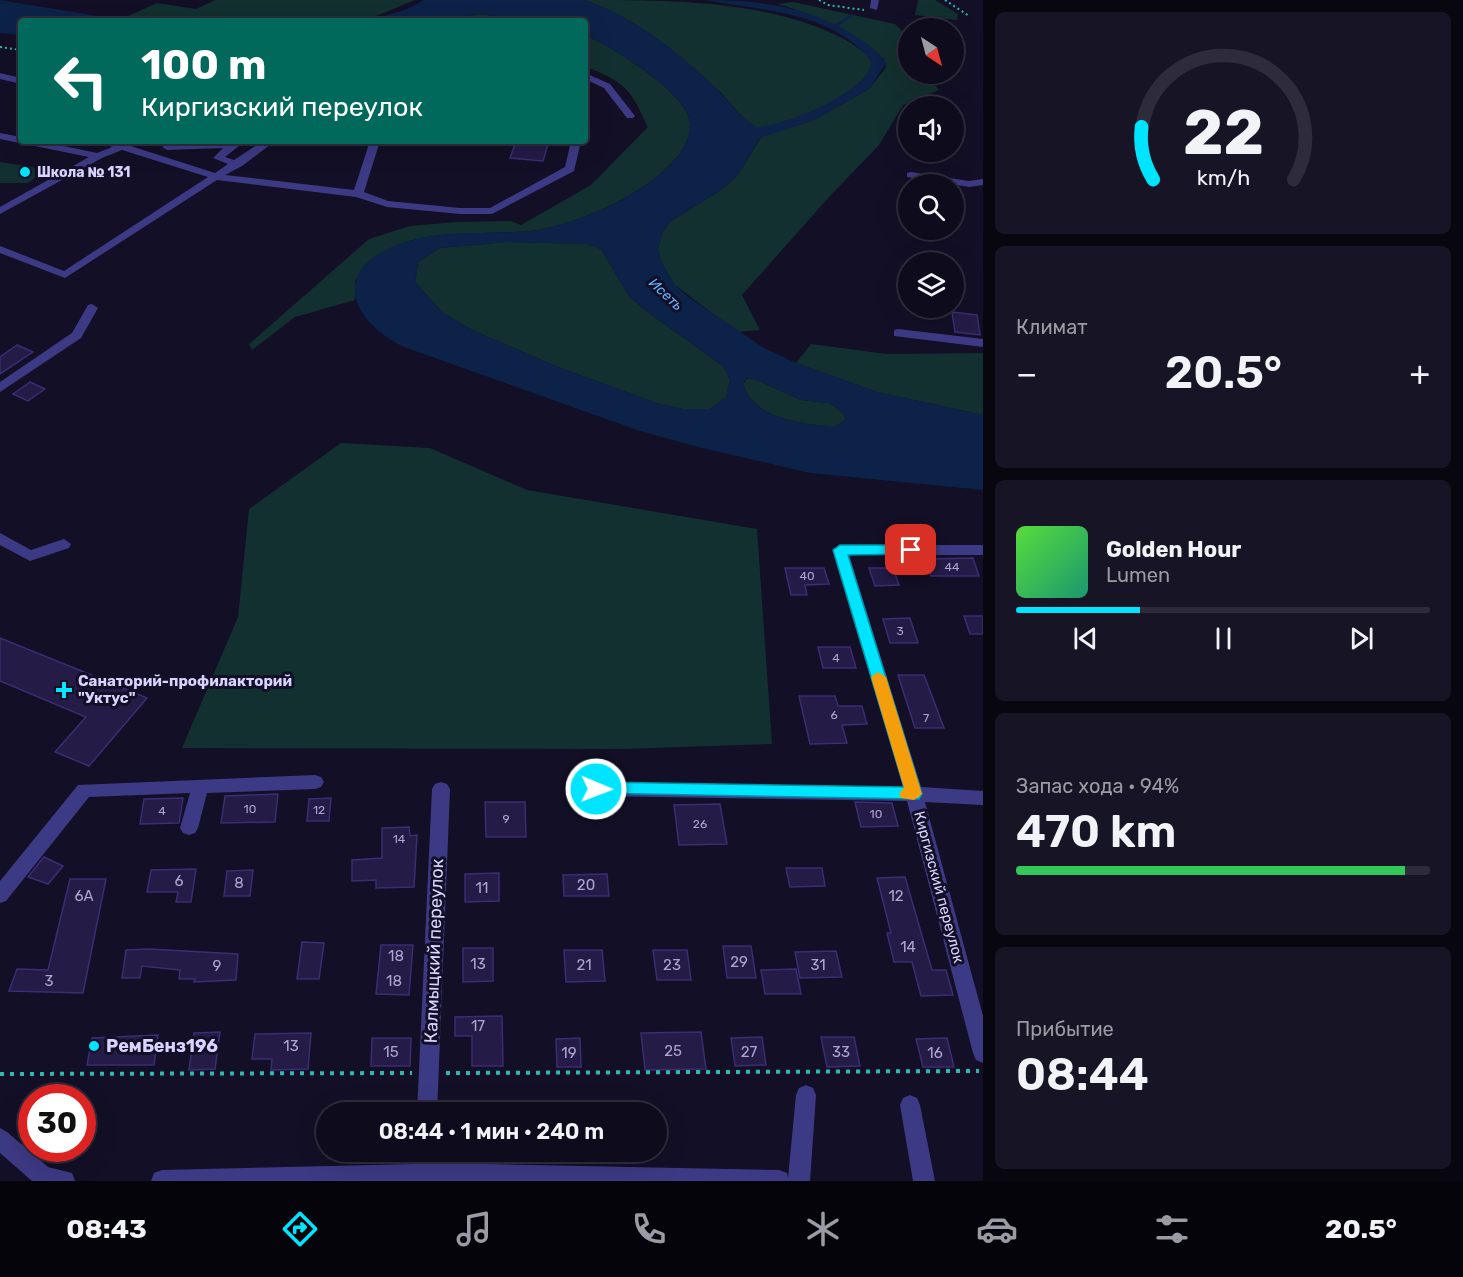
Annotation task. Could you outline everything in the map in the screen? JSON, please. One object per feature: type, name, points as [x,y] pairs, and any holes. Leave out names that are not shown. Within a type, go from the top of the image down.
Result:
[{"type":"street","points":[[0,76],[18,80]]},
{"type":"street","points":[[588,77],[607,86],[630,116]]},
{"type":"street","points":[[0,136],[18,139]]},
{"type":"street","points":[[40,144],[98,156]]},
{"type":"street","points":[[112,144],[218,177],[358,194],[387,204],[492,211],[570,169],[575,144]]},
{"type":"street","points":[[167,147],[219,144]]},
{"type":"street","points":[[235,144],[218,158],[238,164]]},
{"type":"street","points":[[0,249],[65,275],[266,144]]},
{"type":"street","points":[[358,194],[374,144]]},
{"type":"street","points":[[0,211],[98,156],[120,147]]},
{"type":"street","points":[[964,183],[983,182]]},
{"type":"street","points":[[0,388],[77,335],[92,308]]},
{"type":"street","points":[[898,333],[983,343]]},
{"type":"street","points":[[0,538],[32,551],[64,544]]},
{"type":"street","name":"Киргизский переулок","points":[[983,550],[840,550],[914,794],[983,1053]]},
{"type":"street","points":[[0,895],[84,790],[315,782]]},
{"type":"street","points":[[189,828],[200,787]]},
{"type":"street","name":"Калмыцкий переулок","points":[[428,1102],[441,789]]},
{"type":"street","points":[[596,789],[914,794],[983,798]]},
{"type":"street","points":[[799,1181],[806,1095]]},
{"type":"street","points":[[910,1105],[924,1181]]},
{"type":"street","points":[[0,1139],[50,1179]]},
{"type":"street","points":[[425,1174],[426,1162]]},
{"type":"street","points":[[162,1181],[425,1174],[779,1181]]},
{"type":"path","points":[[819,0],[828,5],[874,6]]},
{"type":"path","points":[[945,0],[969,16]]},
{"type":"path","points":[[0,47],[18,50]]},
{"type":"path","points":[[0,1074],[983,1071]]},
{"type":"green space","points":[[215,0],[415,0],[367,18],[126,17],[157,3],[196,9]]},
{"type":"green space","points":[[584,0],[685,2],[753,10],[785,17],[846,40],[865,54],[872,65],[866,76],[854,87],[821,107],[784,122],[755,127],[686,61],[654,37],[621,16]]},
{"type":"green space","points":[[918,0],[935,0],[958,14],[957,18],[915,15]]},
{"type":"green space","points":[[793,2],[895,24],[898,27],[898,84],[934,84],[939,90],[925,96],[898,96],[898,113],[879,145],[829,197],[742,295],[760,330],[737,332],[675,285],[662,264],[658,249],[662,232],[671,221],[721,190],[737,176],[762,136],[814,120],[870,88],[886,67],[884,59],[847,32],[807,13],[777,4]]},
{"type":"green space","points":[[478,14],[511,18],[460,18]]},
{"type":"green space","points":[[588,36],[647,72],[677,99],[686,111],[690,123],[686,143],[673,162],[653,180],[602,209],[551,227],[531,231],[432,236],[400,244],[386,250],[355,280],[355,300],[295,317],[252,350],[249,344],[369,239],[410,226],[511,221],[521,225],[591,185],[648,127],[631,94],[609,77],[588,67]]},
{"type":"green space","points":[[0,162],[33,167],[40,174],[28,183],[0,183]]},
{"type":"green space","points":[[506,242],[587,244],[601,249],[629,296],[723,366],[730,380],[726,397],[710,409],[683,409],[659,404],[558,367],[472,330],[443,313],[415,282],[418,262],[440,248]]},
{"type":"green space","points":[[811,344],[887,354],[983,353],[983,415],[877,392],[796,363]]},
{"type":"green space","points":[[748,378],[801,400],[829,403],[843,413],[846,419],[836,426],[828,426],[791,421],[767,412],[749,396],[743,384]]},
{"type":"green space","points":[[341,443],[430,448],[527,490],[757,529],[772,744],[623,749],[182,748],[238,617],[249,509]]},
{"type":"water","points":[[0,0],[110,18],[18,18],[18,35],[0,33]]},
{"type":"water","name":"Исеть","points":[[424,0],[584,0],[621,16],[669,47],[714,86],[741,115],[757,127],[805,114],[843,95],[858,84],[868,72],[871,61],[855,44],[837,32],[816,23],[773,11],[706,0],[768,4],[807,13],[845,29],[872,48],[886,63],[870,88],[814,120],[760,138],[737,176],[721,190],[671,221],[662,232],[658,249],[662,264],[675,285],[687,296],[764,348],[796,363],[877,392],[983,415],[983,490],[810,473],[698,447],[637,430],[404,347],[385,336],[370,323],[360,309],[355,294],[356,280],[363,266],[378,254],[400,244],[432,236],[531,231],[551,227],[602,209],[653,180],[673,162],[686,143],[690,123],[686,111],[663,85],[612,49],[588,36],[588,18],[511,18],[478,14],[460,18],[378,18],[407,9]],"holes":[[[506,242],[587,244],[601,249],[629,296],[723,366],[730,380],[726,397],[710,409],[683,409],[659,404],[558,367],[472,330],[443,313],[415,282],[418,262],[440,248]],[[747,378],[757,380],[801,400],[829,403],[843,413],[846,419],[836,426],[828,426],[791,421],[767,412],[749,396],[743,384]]]},
{"type":"building","points":[[515,144],[548,144],[543,161],[510,158]]},
{"type":"building","points":[[964,313],[977,315],[980,335],[955,332],[953,318],[964,318]]},
{"type":"building","points":[[17,345],[33,352],[0,374],[0,357]]},
{"type":"building","points":[[30,382],[45,389],[28,401],[13,394]]},
{"type":"building","points":[[973,558],[979,576],[931,576],[926,559]]},
{"type":"building","points":[[785,568],[824,568],[829,584],[805,585],[807,595],[791,595]]},
{"type":"building","points":[[869,568],[893,568],[899,585],[875,586]]},
{"type":"building","points":[[964,616],[983,616],[983,634],[970,634]]},
{"type":"building","points":[[910,618],[918,643],[890,643],[883,619]]},
{"type":"building","points":[[0,638],[147,698],[89,766],[55,752],[86,717],[0,681]]},
{"type":"building","points":[[818,647],[850,647],[856,668],[823,668]]},
{"type":"building","points":[[898,675],[924,675],[944,728],[915,728]]},
{"type":"building","points":[[799,696],[835,696],[838,706],[862,706],[867,724],[842,725],[847,743],[810,744]]},
{"type":"building","points":[[278,794],[275,822],[221,823],[225,796]]},
{"type":"building","points":[[183,798],[179,823],[140,824],[144,799]]},
{"type":"building","points":[[331,798],[329,821],[307,821],[309,799]]},
{"type":"building","points":[[485,802],[525,802],[526,837],[486,837]]},
{"type":"building","points":[[855,802],[892,803],[898,826],[861,827]]},
{"type":"building","points":[[720,804],[727,844],[679,845],[674,805]]},
{"type":"building","points":[[409,827],[410,836],[417,835],[414,887],[376,888],[376,880],[352,881],[352,860],[382,858],[382,828]]},
{"type":"building","points":[[44,857],[63,866],[48,884],[28,877]]},
{"type":"building","points":[[786,868],[822,868],[825,886],[790,887]]},
{"type":"building","points":[[196,869],[191,902],[176,902],[178,892],[147,892],[151,870]]},
{"type":"building","points":[[253,870],[250,896],[224,896],[227,871]]},
{"type":"building","points":[[499,873],[499,901],[465,902],[465,874]]},
{"type":"building","points":[[607,874],[609,896],[564,896],[563,875]]},
{"type":"building","points":[[905,877],[932,970],[946,970],[953,995],[921,996],[912,962],[894,962],[887,933],[891,933],[877,878]]},
{"type":"building","points":[[70,879],[106,879],[83,993],[9,991],[17,969],[48,970]]},
{"type":"building","points":[[302,942],[324,943],[319,979],[297,979]]},
{"type":"building","points":[[381,945],[413,945],[409,995],[376,994]]},
{"type":"building","points":[[723,946],[751,946],[756,978],[727,978]]},
{"type":"building","points":[[463,948],[493,948],[493,981],[463,982]]},
{"type":"building","points":[[149,949],[238,954],[236,980],[194,982],[195,979],[179,979],[180,970],[142,966],[140,978],[122,978],[126,950]]},
{"type":"building","points":[[564,950],[602,950],[605,981],[566,982]]},
{"type":"building","points":[[653,950],[687,950],[691,980],[657,980]]},
{"type":"building","points":[[836,951],[842,977],[800,978],[795,952]]},
{"type":"building","points":[[796,969],[801,994],[765,994],[761,970]]},
{"type":"building","points":[[502,1016],[503,1066],[472,1066],[472,1036],[455,1036],[455,1017]]},
{"type":"building","points":[[220,1032],[215,1069],[189,1070],[194,1033]]},
{"type":"building","points":[[701,1032],[706,1069],[645,1070],[641,1033]]},
{"type":"building","points":[[311,1033],[308,1069],[271,1070],[272,1059],[252,1059],[255,1034]]},
{"type":"building","points":[[158,1035],[154,1065],[87,1065],[92,1038]]},
{"type":"building","points":[[762,1037],[766,1065],[735,1066],[731,1038]]},
{"type":"building","points":[[821,1037],[854,1037],[860,1066],[827,1067]]},
{"type":"building","points":[[372,1038],[411,1038],[410,1066],[371,1066]]},
{"type":"building","points":[[580,1038],[581,1067],[557,1067],[556,1039]]},
{"type":"building","points":[[947,1038],[954,1067],[923,1067],[916,1039]]},
{"type":"waterway","points":[[834,27],[852,15]]},
{"type":"slow traffic","points":[[878,677],[914,794],[907,794]]},
{"type":"place","name":"Школа № 131","points":[[25,172]]},
{"type":"place","name":"Санаторий-профилакторий \"Уктус\"","points":[[64,690]]},
{"type":"place","name":"РемБенз196","points":[[94,1046]]},
{"type":"route","points":[[596,789],[914,794],[840,550],[911,550]]}]
